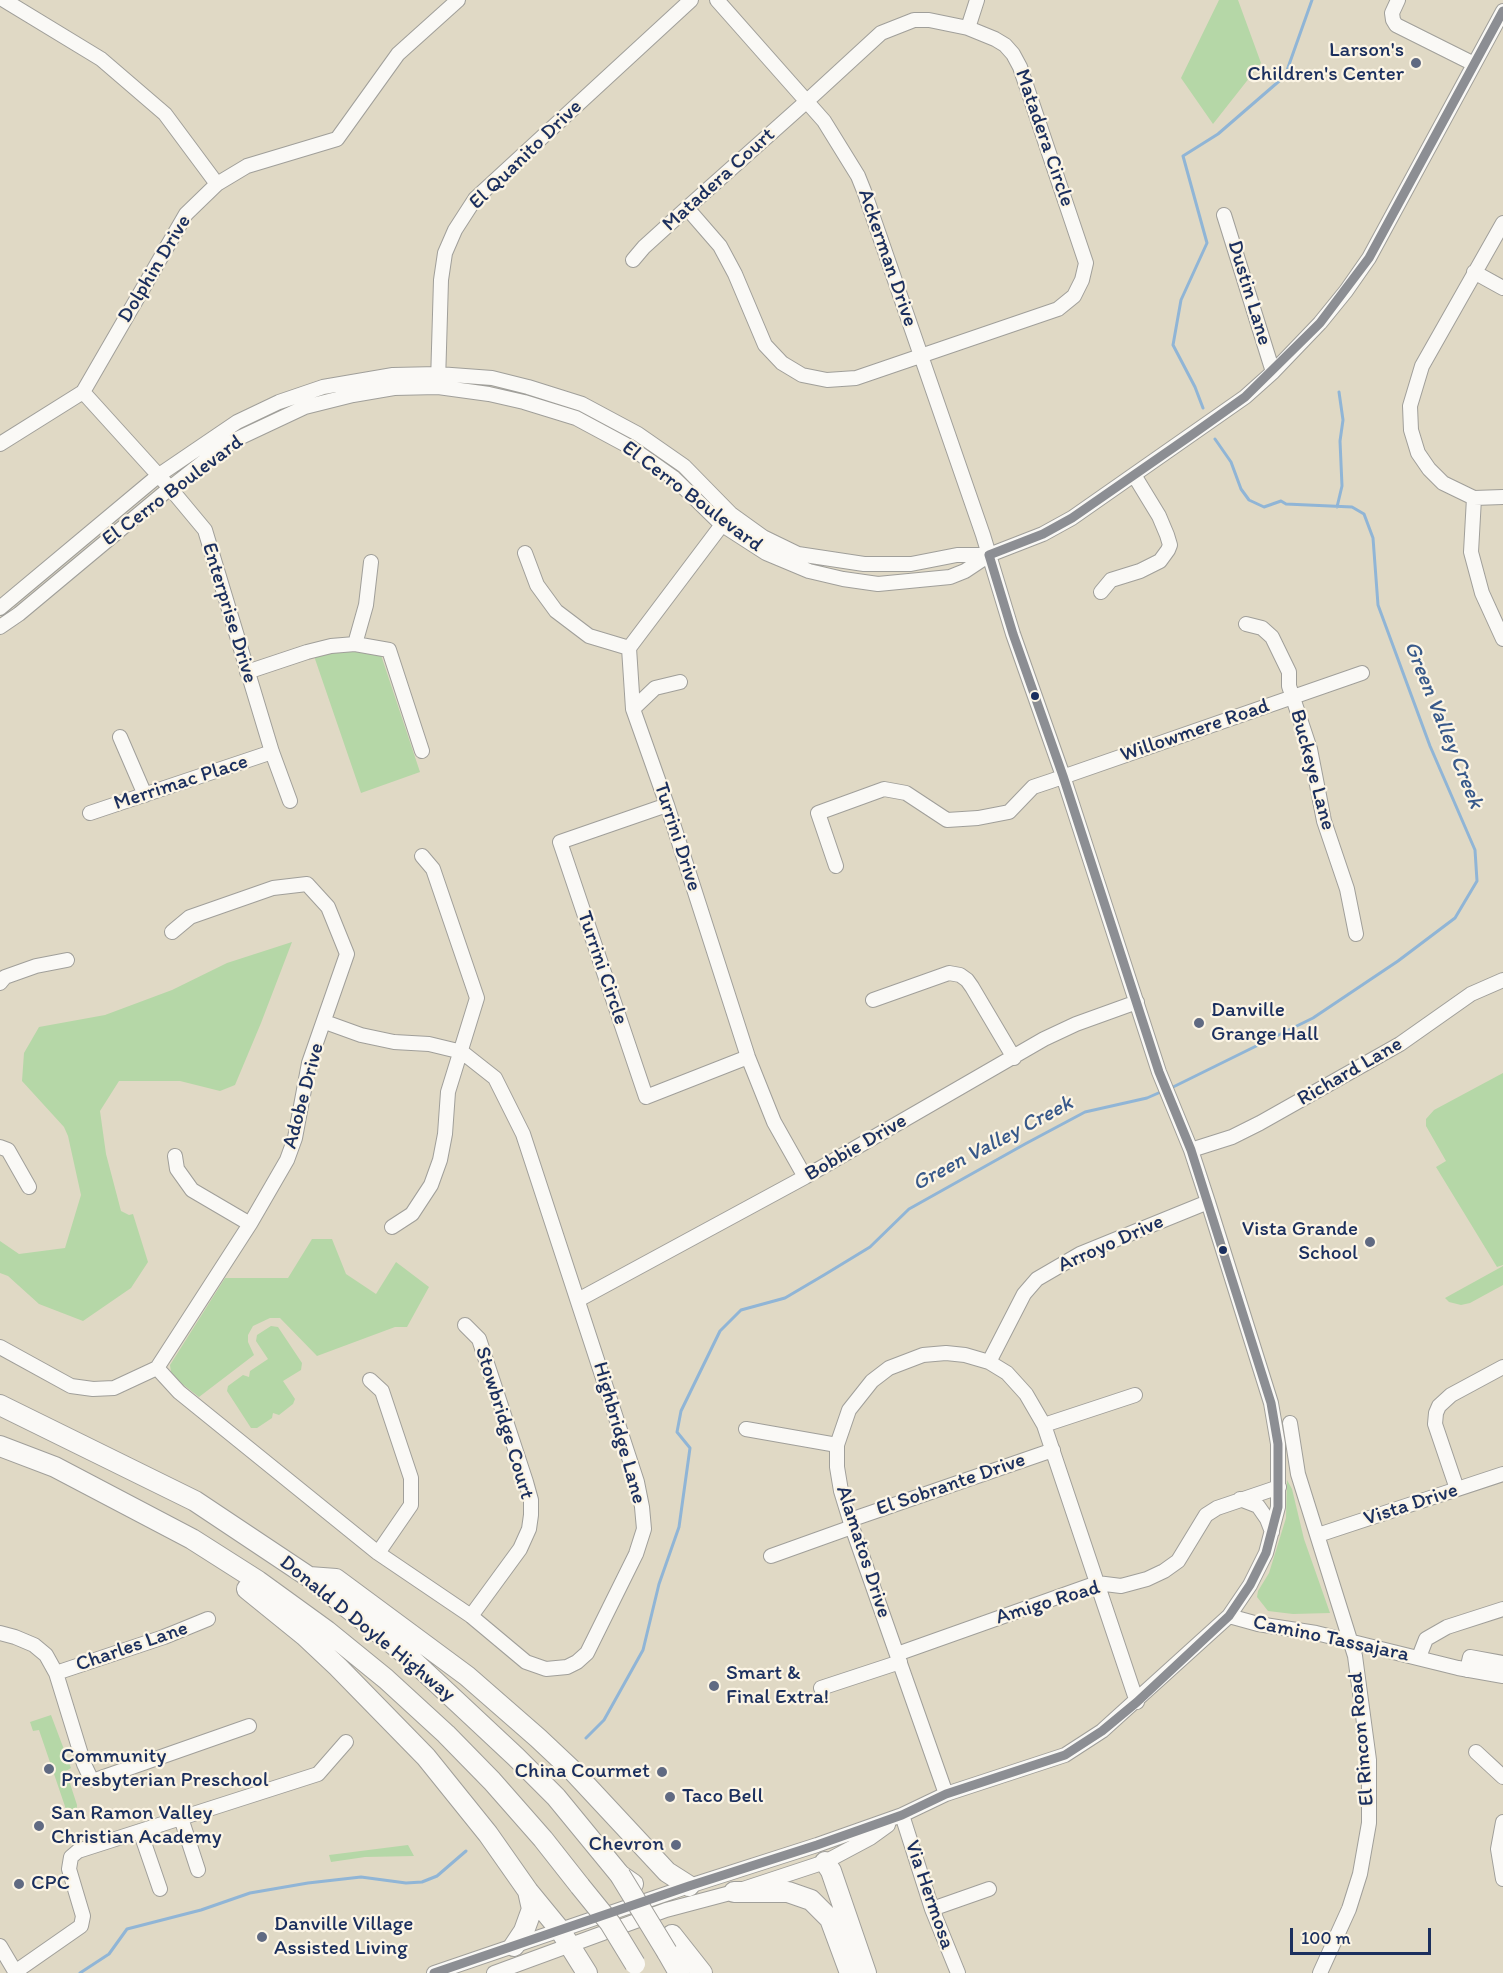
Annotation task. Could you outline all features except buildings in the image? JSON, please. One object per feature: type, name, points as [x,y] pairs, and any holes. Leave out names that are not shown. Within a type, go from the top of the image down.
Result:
[{"type":"highway","name":"Donald D Doyle Highway","points":[[0,1405],[195,1501],[309,1576],[409,1657],[556,1797],[626,1880],[670,1943],[679,1973]]},
{"type":"highway","name":"Donald D Doyle Highway","points":[[0,1446],[54,1467],[192,1539],[258,1581],[327,1631],[446,1734],[492,1781],[543,1839],[610,1923],[638,1968]]},
{"type":"highway","points":[[150,1519],[179,1545],[239,1583],[271,1608],[305,1636],[372,1701],[445,1779],[565,1938],[587,1973]]},
{"type":"highway","points":[[309,1576],[336,1579],[467,1676],[572,1770],[667,1872],[689,1886]]},
{"type":"highway","points":[[821,1853],[831,1871],[866,1973]]},
{"type":"highway","points":[[514,1946],[524,1931],[532,1909],[528,1891]]},
{"type":"highway","points":[[734,1892],[788,1892],[812,1900],[830,1919],[850,1973]]},
{"type":"highway","points":[[670,1943],[702,1973]]},
{"type":"street","points":[[4,0],[101,59],[165,114],[217,184]]},
{"type":"street","name":"Dolphin Drive","points":[[0,444],[83,392],[186,214],[217,184],[247,166],[337,139],[398,54],[458,0]]},
{"type":"street","name":"El Quanito Drive","points":[[438,381],[441,280],[446,254],[455,230],[475,200],[691,0]]},
{"type":"street","name":"Ackerman Drive","points":[[717,0],[807,101],[833,134],[858,176],[989,555],[1013,634],[1063,776],[1159,1072],[1191,1150],[1271,1403],[1278,1443],[1278,1507],[1266,1553],[1250,1585],[1229,1616],[1137,1702],[1102,1731],[1065,1755],[946,1794],[902,1815],[870,1838],[821,1853]]},
{"type":"street","points":[[968,28],[977,0]]},
{"type":"street","points":[[1398,0],[1392,13],[1396,25],[1474,64]]},
{"type":"street","points":[[989,555],[1053,529],[1072,518],[1245,397],[1273,372],[1327,315],[1369,258],[1503,11]]},
{"type":"street","name":"Matadera Circle","points":[[687,208],[720,246],[735,274],[765,345],[782,363],[802,375],[827,380],[856,378],[1058,309],[1074,296],[1082,280],[1086,263],[1020,67],[1005,45],[968,28],[929,20],[914,20],[881,33],[807,101]]},
{"type":"street","name":"Matadera Court","points":[[633,260],[687,208],[807,101]]},
{"type":"street","name":"Dustin Lane","points":[[1224,215],[1273,372]]},
{"type":"street","points":[[1503,223],[1422,366],[1410,406],[1411,430],[1418,453],[1443,483],[1474,498],[1503,497]]},
{"type":"street","points":[[1474,272],[1503,288]]},
{"type":"street","name":"El Cerro Boulevard","points":[[0,608],[159,475],[216,434],[279,402],[347,381],[393,375],[438,381],[524,402],[576,418],[630,447],[674,478],[766,553],[787,563],[826,575],[878,584],[950,577],[965,571],[989,555]]},
{"type":"street","name":"El Cerro Boulevard","points":[[0,627],[19,614],[170,488],[216,452],[239,438],[305,407],[353,394],[438,381]]},
{"type":"street","name":"Enterprise Drive","points":[[83,392],[159,475],[205,530],[272,752],[290,801]]},
{"type":"street","points":[[1101,592],[1111,580],[1140,571],[1161,561],[1170,545],[1159,516],[1134,475]]},
{"type":"street","points":[[1474,498],[1471,552],[1482,593],[1503,639]]},
{"type":"street","points":[[525,554],[537,585],[556,611],[590,636],[629,648],[726,519]]},
{"type":"street","name":"El Cerro Boulevard","points":[[726,519],[798,554],[817,558],[864,564],[911,564],[957,555],[989,555]]},
{"type":"street","points":[[355,644],[366,605],[371,562]]},
{"type":"street","name":"Buckeye Lane","points":[[1246,624],[1262,628],[1272,637],[1289,672],[1289,686],[1310,749],[1324,821],[1347,889],[1356,934]]},
{"type":"street","points":[[247,672],[331,646],[355,644],[389,650],[422,751]]},
{"type":"street","name":"Turrini Drive","points":[[629,648],[633,710],[667,805],[748,1057],[774,1122],[805,1177]]},
{"type":"street","name":"Willowmere Road","points":[[836,866],[818,813],[884,789],[906,793],[947,820],[978,819],[1009,812],[1033,787],[1362,674]]},
{"type":"street","points":[[633,710],[655,688],[680,682]]},
{"type":"street","points":[[120,737],[145,795]]},
{"type":"street","name":"Merrimac Place","points":[[90,813],[272,752]]},
{"type":"street","name":"Turrini Circle","points":[[667,805],[560,842],[646,1097],[748,1057]]},
{"type":"street","points":[[392,1227],[412,1214],[431,1185],[440,1160],[445,1134],[448,1092],[477,998],[433,869],[422,856]]},
{"type":"street","name":"Adobe Drive","points":[[157,1368],[287,1160],[295,1138],[309,1063],[347,954],[328,907],[307,884],[273,888],[190,917],[172,932]]},
{"type":"street","points":[[0,983],[5,977],[36,966],[67,960]]},
{"type":"street","points":[[873,1000],[949,974],[960,975],[972,987],[1014,1058]]},
{"type":"street","name":"Richard Lane","points":[[1191,1150],[1232,1137],[1260,1123],[1400,1044],[1471,994],[1503,980]]},
{"type":"street","name":"Bobbie Drive","points":[[578,1300],[805,1177],[1044,1039],[1076,1024],[1137,1002]]},
{"type":"street","name":"Highbridge Lane","points":[[157,1368],[179,1392],[378,1553],[471,1616],[526,1662],[546,1669],[567,1667],[582,1658],[594,1641],[636,1554],[644,1529],[642,1507],[637,1482],[523,1134],[495,1078],[462,1052],[429,1044],[372,1038],[325,1022]]},
{"type":"street","points":[[0,1147],[8,1150],[30,1187]]},
{"type":"street","points":[[175,1156],[177,1169],[192,1190],[249,1224]]},
{"type":"street","name":"Arroyo Drive","points":[[989,1362],[1024,1294],[1037,1279],[1080,1254],[1208,1202]]},
{"type":"street","name":"Stowbridge Court","points":[[465,1325],[479,1339],[531,1500],[529,1529],[520,1549],[471,1616]]},
{"type":"street","points":[[0,1347],[71,1386],[93,1389],[114,1388],[157,1368]]},
{"type":"street","name":"Alamatos Drive","points":[[946,1794],[851,1523],[837,1467],[837,1445],[849,1410],[872,1381],[889,1368],[923,1355],[946,1353],[965,1355],[989,1362],[1006,1373],[1026,1394],[1044,1425],[1137,1702]]},
{"type":"street","points":[[1457,1489],[1435,1424],[1436,1413],[1439,1406],[1451,1395],[1503,1367]]},
{"type":"street","points":[[370,1380],[382,1391],[411,1478],[411,1505],[378,1553]]},
{"type":"street","points":[[1044,1425],[1135,1395]]},
{"type":"street","name":"El Rincon Road","points":[[1290,1422],[1299,1474],[1355,1656],[1369,1760],[1369,1823],[1360,1874],[1349,1910],[1320,1973]]},
{"type":"street","points":[[746,1429],[837,1445]]},
{"type":"street","name":"El Sobrante Drive","points":[[771,1556],[851,1523],[1053,1450]]},
{"type":"street","name":"Vista Drive","points":[[1318,1535],[1503,1474]]},
{"type":"street","name":"Amigo Road","points":[[821,1688],[1097,1583],[1121,1586],[1147,1579],[1178,1561],[1206,1515],[1240,1499],[1279,1487]]},
{"type":"street","points":[[1240,1499],[1258,1506],[1268,1519],[1272,1532]]},
{"type":"street","points":[[1419,1657],[1426,1639],[1447,1627],[1503,1609]]},
{"type":"street","name":"Camino Tassajara","points":[[1229,1616],[1258,1624],[1316,1633],[1467,1670],[1503,1676]]},
{"type":"street","name":"Charles Lane","points":[[56,1673],[165,1637],[208,1619]]},
{"type":"street","points":[[0,1633],[34,1645],[46,1655],[56,1673],[84,1764],[91,1779],[95,1780],[249,1726]]},
{"type":"street","points":[[1467,1670],[1470,1658],[1503,1663]]},
{"type":"street","points":[[0,1946],[16,1972],[81,1926],[84,1916],[69,1869],[71,1857],[78,1851],[318,1774],[346,1742]]},
{"type":"street","points":[[1476,1752],[1503,1777]]},
{"type":"street","name":"Via Hermosa","points":[[902,1815],[932,1909],[958,1973]]},
{"type":"street","points":[[181,1818],[198,1870]]},
{"type":"street","points":[[1503,1822],[1498,1849],[1503,1879]]},
{"type":"street","points":[[140,1831],[160,1889]]},
{"type":"street","points":[[494,1973],[565,1938],[689,1886],[821,1853]]},
{"type":"street","points":[[434,1973],[514,1946],[565,1938],[734,1892],[821,1853]]},
{"type":"street","points":[[932,1909],[989,1889]]},
{"type":"green space","points":[[1219,0],[1238,0],[1261,63],[1213,124],[1181,78]]},
{"type":"green space","points":[[359,648],[380,652],[420,772],[361,793],[314,656]]},
{"type":"green space","points":[[292,942],[235,1085],[220,1091],[180,1081],[119,1081],[100,1111],[106,1154],[121,1211],[129,1215],[133,1214],[148,1262],[131,1288],[83,1321],[39,1304],[8,1276],[0,1273],[0,1241],[19,1254],[65,1248],[81,1195],[64,1127],[22,1081],[24,1053],[39,1027],[105,1015],[172,990],[227,963]]},
{"type":"green space","points":[[1503,1073],[1503,1265],[1497,1267],[1436,1167],[1446,1161],[1426,1126],[1426,1119],[1434,1110]]},
{"type":"green space","points":[[312,1239],[332,1239],[346,1274],[376,1294],[396,1262],[429,1287],[407,1327],[395,1327],[317,1356],[280,1318],[270,1318],[253,1326],[248,1335],[248,1342],[254,1355],[199,1397],[181,1383],[171,1372],[170,1365],[225,1278],[288,1278]]},
{"type":"green space","points":[[1503,1266],[1503,1285],[1470,1303],[1461,1305],[1449,1302],[1445,1298]]},
{"type":"green space","points":[[271,1326],[278,1327],[302,1363],[301,1370],[283,1381],[295,1399],[293,1404],[279,1415],[273,1413],[272,1418],[257,1428],[251,1428],[227,1391],[228,1386],[243,1375],[249,1377],[250,1371],[268,1359],[256,1341],[257,1335]]},
{"type":"green space","points":[[1287,1480],[1292,1489],[1304,1539],[1330,1613],[1293,1614],[1268,1611],[1257,1597],[1269,1573],[1286,1518]]},
{"type":"green space","points":[[51,1715],[71,1768],[66,1771],[77,1805],[76,1819],[70,1821],[39,1730],[33,1731],[30,1722]]},
{"type":"green space","points":[[408,1845],[414,1856],[365,1857],[331,1862],[329,1855]]},
{"type":"waterway","name":"Green Valley Creek","points":[[1203,408],[1195,387],[1173,345],[1181,300],[1207,243],[1183,156],[1218,134],[1285,76],[1312,0]]},
{"type":"waterway","points":[[1337,507],[1342,486],[1340,441],[1343,420],[1339,392]]},
{"type":"waterway","name":"Green Valley Creek","points":[[1169,1089],[1313,1018],[1398,961],[1455,918],[1477,881],[1475,850],[1430,746],[1378,605],[1373,538],[1364,514],[1352,507],[1286,504],[1281,501],[1264,507],[1249,500],[1241,489],[1231,462],[1215,439]]},
{"type":"waterway","name":"Green Valley Creek","points":[[586,1738],[604,1720],[643,1650],[659,1584],[679,1527],[690,1448],[677,1432],[681,1411],[720,1331],[741,1310],[785,1298],[870,1247],[909,1209],[1025,1144],[1085,1112],[1147,1098],[1163,1091]]},
{"type":"waterway","name":"Green Valley Creek","points":[[80,1973],[109,1954],[127,1929],[201,1910],[250,1893],[308,1883],[361,1877],[406,1883],[422,1882],[437,1876],[466,1851]]},
{"type":"transit line","points":[[434,1973],[817,1845],[902,1815],[946,1794],[1065,1755],[1102,1731],[1137,1702],[1229,1616],[1250,1585],[1266,1553],[1278,1507],[1278,1444],[1271,1403],[1191,1150],[1159,1072],[1063,776],[1013,634],[989,555],[1043,534],[1072,518],[1193,434],[1245,397],[1320,323],[1369,258],[1503,11]]},
{"type":"place","name":"Larson's Children's Center","points":[[1416,63]]},
{"type":"place","name":"Danville Grange Hall","points":[[1199,1023]]},
{"type":"place","name":"Vista Grande School","points":[[1370,1242]]},
{"type":"place","name":"Smart & Final Extra!","points":[[714,1686]]},
{"type":"place","name":"Community Presbyterian Preschool","points":[[49,1769]]},
{"type":"place","name":"China Courmet","points":[[662,1772]]},
{"type":"place","name":"Taco Bell","points":[[670,1797]]},
{"type":"place","name":"San Ramon Valley Christian Academy","points":[[39,1826]]},
{"type":"place","name":"Chevron","points":[[676,1845]]},
{"type":"place","name":"CPC","points":[[19,1884]]},
{"type":"place","name":"Danville Village Assisted Living","points":[[262,1937]]}]
